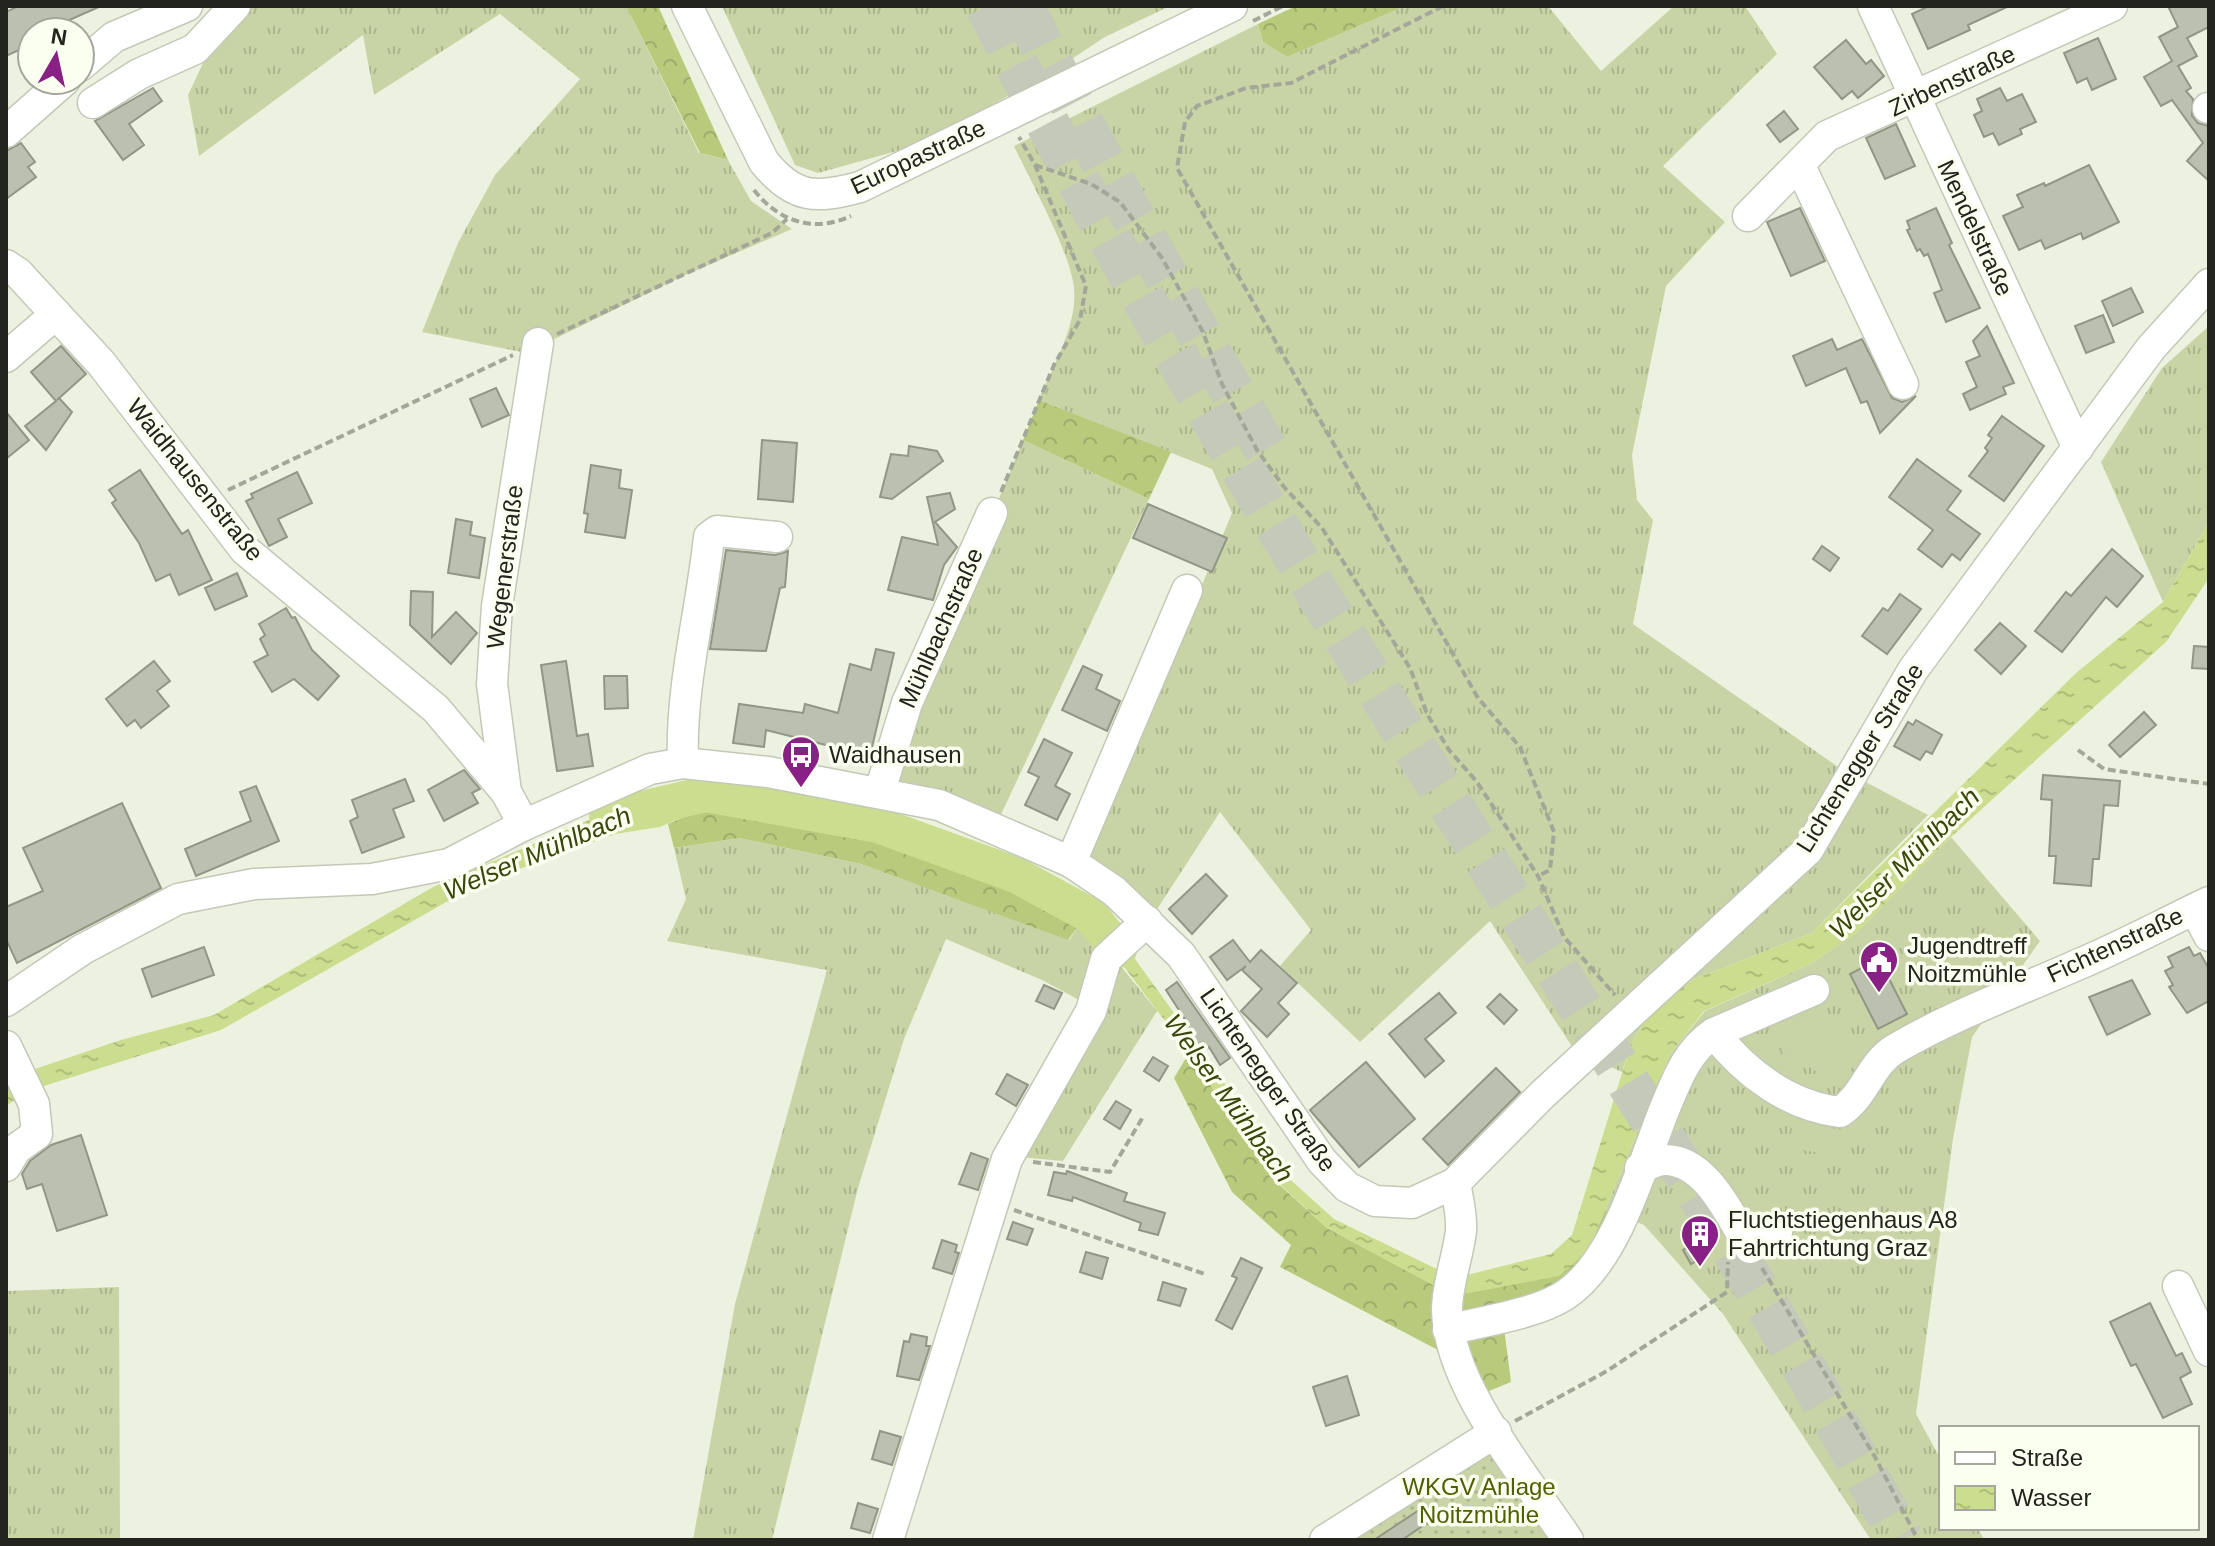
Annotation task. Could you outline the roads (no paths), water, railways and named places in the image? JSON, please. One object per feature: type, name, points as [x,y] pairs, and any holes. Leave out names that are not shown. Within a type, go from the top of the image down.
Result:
[{"type":"street","points":[[96,52],[114,37],[127,18],[187,6]]},
{"type":"street","points":[[93,103],[139,74],[195,49],[235,6]]},
{"type":"street","name":"Europastraße","points":[[687,6],[764,162],[780,181],[801,193],[830,195],[860,187],[1232,6]]},
{"type":"street","name":"Mendelstraße","points":[[1873,6],[2078,448]]},
{"type":"street","name":"Zirbenstraße","points":[[1748,216],[1827,136],[1915,99],[2112,6]]},
{"type":"street","points":[[6,132],[47,96]]},
{"type":"street","points":[[1800,166],[1903,384]]},
{"type":"street","name":"Waidhausenstraße","points":[[6,265],[18,273],[101,363],[245,550],[436,709],[506,792],[524,825]]},
{"type":"street","name":"Lichtenegger Straße","points":[[6,1001],[83,949],[178,899],[254,884],[372,879],[449,864],[524,825],[650,769],[683,763],[768,772],[880,791],[939,805],[1071,862],[1114,891],[1139,928],[1181,955],[1322,1161],[1347,1187],[1375,1201],[1412,1203],[1455,1183],[1631,1013],[1808,850],[1913,670],[2151,348],[2209,284]]},
{"type":"street","points":[[6,357],[56,314]]},
{"type":"street","name":"Wegenerstraße","points":[[506,792],[492,684],[496,622],[538,343]]},
{"type":"street","name":"Mühlbachstraße","points":[[880,791],[907,703],[992,513]]},
{"type":"street","points":[[683,763],[685,692],[702,600],[709,537],[717,531],[777,537]]},
{"type":"street","points":[[1071,862],[1187,590]]},
{"type":"street","points":[[2202,905],[2209,936]]},
{"type":"street","name":"Fichtenstraße","points":[[1714,1033],[1754,1077],[1820,1110],[1840,1112],[1855,1103],[1879,1064],[1892,1051],[1986,1002],[2078,965],[2202,905]]},
{"type":"street","points":[[888,1540],[1007,1159],[1091,1011],[1106,959],[1139,928]]},
{"type":"street","points":[[1448,1318],[1511,1314],[1565,1295],[1595,1268],[1679,1074],[1697,1045],[1714,1033],[1814,990]]},
{"type":"street","points":[[6,1046],[34,1104],[37,1134],[16,1149],[6,1166]]},
{"type":"street","points":[[1640,1168],[1663,1160],[1686,1165],[1707,1182],[1739,1255],[1777,1232]]},
{"type":"street","points":[[1455,1183],[1460,1234],[1448,1318],[1454,1358],[1496,1432],[1568,1540]]},
{"type":"street","points":[[2178,1286],[2209,1351]]},
{"type":"street","points":[[1325,1540],[1496,1432]]},
{"type":"water","points":[[2209,522],[2209,578],[2166,642],[1951,837],[1856,933],[1810,964],[1704,1011],[1670,1054],[1588,1251],[1559,1276],[1464,1294],[1441,1289],[1327,1228],[1273,1178],[1189,1053],[1113,952],[1082,919],[1008,881],[873,833],[704,808],[660,827],[615,834],[478,884],[221,1030],[28,1091],[6,1106],[6,1083],[20,1074],[121,1040],[214,1015],[433,887],[596,817],[706,794],[878,825],[1016,875],[1091,916],[1127,948],[1219,1075],[1284,1174],[1334,1219],[1449,1275],[1467,1275],[1551,1254],[1572,1235],[1631,1044],[1653,1007],[1692,980],[1812,933],[2076,673],[2163,602]]},
{"type":"waterway","name":"Welser Mühlbach","points":[[607,817],[706,794],[878,825],[1016,875],[1091,916],[1119,950]]},
{"type":"tunnel","points":[[987,6],[1134,282],[1239,463],[1403,730],[1722,1232],[1784,1333],[1902,1540]]},
{"type":"tunnel","points":[[1022,6],[1141,232],[1269,454]]},
{"type":"place","name":"Waidhausen","points":[[801,789]]},
{"type":"place","name":"Jugendtreff Noitzmühle","points":[[1879,994]]},
{"type":"place","name":"Fluchtstiegenhaus A8 Fahrtrichtung Graz","points":[[1700,1268]]},
{"type":"park label","name":"WKGV Anlage Noitzmühle","points":[[1479,1501]]}]
